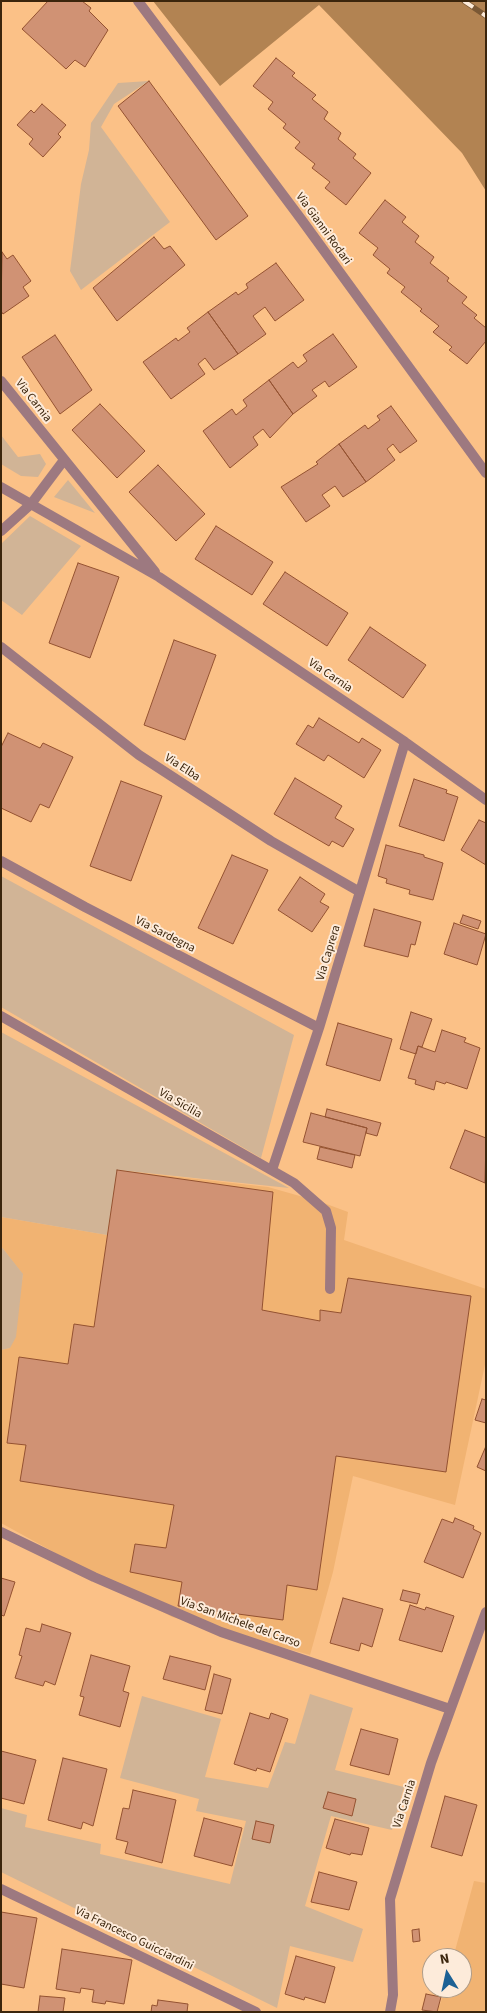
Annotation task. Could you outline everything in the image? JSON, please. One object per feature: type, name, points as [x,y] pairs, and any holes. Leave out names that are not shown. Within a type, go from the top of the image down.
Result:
[{"type":"street","name":"Via Gianni Rodari","points":[[138,1],[486,473]]},
{"type":"street","name":"Via Carnia","points":[[1,381],[159,577]]},
{"type":"street","points":[[1,531],[31,504],[64,460]]},
{"type":"street","name":"Via Carnia","points":[[1,487],[159,577],[406,742],[486,800]]},
{"type":"street","name":"Via Elba","points":[[1,647],[139,755],[271,840],[360,892]]},
{"type":"street","name":"Via Caprera","points":[[272,1170],[319,1028],[406,742]]},
{"type":"street","name":"Via Sardegna","points":[[1,861],[85,908],[319,1028]]},
{"type":"street","name":"Via Sicilia","points":[[1,1016],[294,1183],[326,1211],[331,1228],[330,1290]]},
{"type":"street","name":"Via San Michele del Carso","points":[[1,1532],[94,1577],[221,1632],[450,1709]]},
{"type":"street","name":"Via Carnia","points":[[390,2012],[393,1995],[390,1899],[431,1763],[486,1612]]},
{"type":"street","name":"Via Francesco Guicciardini","points":[[1,1889],[245,2009],[256,2012]]},
{"type":"shaded area","points":[[153,1],[486,1],[486,191],[462,153],[319,5],[220,86]]},
{"type":"shaded area","points":[[149,81],[114,104],[101,127],[170,222],[81,290],[70,271],[81,184],[89,150],[91,123],[118,83]]},
{"type":"shaded area","points":[[1,435],[18,457],[40,454],[46,464],[38,477],[21,476],[1,464]]},
{"type":"shaded area","points":[[68,480],[95,513],[54,497]]},
{"type":"shaded area","points":[[30,516],[81,546],[22,615],[1,600],[1,544]]},
{"type":"shaded area","points":[[1,876],[294,1035],[261,1158],[1,1007]]},
{"type":"shaded area","points":[[1,1032],[289,1188],[118,1170],[107,1235],[1,1217]]},
{"type":"shaded area","points":[[117,1170],[268,1187],[321,1202],[348,1212],[344,1240],[486,1289],[486,1360],[455,1505],[353,1476],[333,1572],[310,1655],[172,1617],[1,1523],[1,1350],[10,1348],[23,1275],[1,1246],[1,1217],[107,1235]]},
{"type":"shaded area","points":[[1,1246],[23,1274],[16,1337],[10,1348],[1,1350]]},
{"type":"shaded area","points":[[310,1694],[353,1708],[335,1770],[404,1787],[392,1830],[331,1816],[305,1906],[363,1929],[353,1962],[290,1946],[277,2008],[1,1872],[1,1808],[27,1815],[25,1827],[101,1844],[100,1854],[230,1884],[246,1821],[196,1811],[199,1799],[120,1778],[142,1696],[221,1719],[205,1777],[268,1788],[285,1742],[295,1744]]},
{"type":"shaded area","points":[[474,1881],[486,1883],[486,2012],[437,2012],[442,1998],[472,1998],[472,1948],[456,1948]]},
{"type":"building","points":[[48,1],[82,1],[91,8],[89,11],[108,30],[85,67],[75,60],[66,69],[22,29]]},
{"type":"building","points":[[276,58],[295,73],[292,76],[316,95],[312,99],[328,112],[324,119],[341,133],[338,139],[356,154],[353,158],[371,173],[346,205],[325,188],[330,182],[312,168],[315,164],[295,148],[300,142],[283,128],[286,124],[268,109],[273,102],[253,86]]},
{"type":"building","points":[[149,81],[248,216],[216,240],[118,106]]},
{"type":"building","points":[[42,104],[66,125],[58,134],[61,137],[43,157],[29,144],[33,139],[17,125],[31,110],[34,113]]},
{"type":"building","points":[[385,200],[406,217],[402,222],[419,236],[415,242],[434,257],[430,263],[449,278],[447,281],[467,297],[462,303],[477,315],[474,318],[486,328],[486,341],[467,364],[449,350],[452,347],[433,332],[439,326],[401,292],[405,287],[387,273],[390,269],[373,255],[378,248],[359,233]]},
{"type":"building","points":[[154,237],[164,249],[170,246],[185,265],[117,321],[93,288]]},
{"type":"building","points":[[2,252],[7,259],[13,255],[31,281],[23,287],[29,296],[3,314],[1,311]]},
{"type":"building","points":[[276,263],[304,300],[275,321],[265,307],[253,316],[266,334],[238,354],[208,312],[236,292],[238,295],[248,288],[246,284]]},
{"type":"building","points":[[208,312],[238,354],[214,370],[205,358],[198,364],[205,374],[171,399],[143,362],[176,338],[178,341],[190,332],[187,328]]},
{"type":"building","points":[[333,334],[357,367],[329,387],[325,381],[312,390],[317,396],[293,414],[269,380],[293,362],[298,368],[307,361],[303,355]]},
{"type":"building","points":[[55,335],[92,390],[60,414],[22,357]]},
{"type":"building","points":[[269,380],[293,414],[270,438],[263,429],[253,437],[258,445],[230,468],[203,431],[232,409],[236,415],[247,406],[243,400]]},
{"type":"building","points":[[100,404],[145,451],[117,478],[72,430]]},
{"type":"building","points":[[391,406],[417,441],[400,453],[393,444],[387,449],[395,460],[366,482],[339,444],[365,425],[368,429],[380,420],[377,416]]},
{"type":"building","points":[[339,444],[366,482],[343,497],[335,486],[322,495],[330,506],[306,522],[281,487],[318,464],[316,462]]},
{"type":"building","points":[[158,465],[205,514],[176,541],[129,492]]},
{"type":"building","points":[[216,526],[273,562],[252,595],[195,559]]},
{"type":"building","points":[[78,563],[119,577],[90,658],[49,643]]},
{"type":"building","points":[[285,572],[348,613],[327,646],[263,604]]},
{"type":"building","points":[[370,627],[426,665],[403,698],[348,660]]},
{"type":"building","points":[[174,640],[216,655],[185,740],[144,725]]},
{"type":"building","points":[[319,718],[359,743],[362,738],[381,750],[364,778],[328,755],[324,761],[296,744],[308,725],[313,728]]},
{"type":"building","points":[[8,733],[40,748],[43,743],[73,757],[49,808],[40,804],[31,822],[1,808],[1,747]]},
{"type":"building","points":[[295,778],[342,806],[335,818],[354,829],[343,847],[332,841],[329,846],[274,814]]},
{"type":"building","points":[[414,779],[447,790],[446,793],[458,797],[444,841],[399,826]]},
{"type":"building","points":[[121,781],[162,796],[131,881],[90,866]]},
{"type":"building","points":[[479,820],[486,823],[486,865],[461,850]]},
{"type":"building","points":[[386,845],[424,855],[424,857],[443,863],[433,900],[409,894],[410,890],[386,883],[387,879],[378,876]]},
{"type":"building","points":[[232,855],[268,870],[233,944],[198,928]]},
{"type":"building","points":[[300,877],[325,894],[320,902],[329,907],[312,932],[278,910]]},
{"type":"building","points":[[374,909],[421,922],[415,945],[411,944],[408,957],[364,946]]},
{"type":"building","points":[[463,915],[481,921],[478,929],[460,923]]},
{"type":"building","points":[[454,923],[486,934],[477,965],[444,954]]},
{"type":"building","points":[[411,1012],[432,1019],[422,1047],[418,1046],[416,1054],[400,1049]]},
{"type":"building","points":[[338,1023],[392,1039],[380,1081],[326,1065]]},
{"type":"building","points":[[442,1030],[466,1038],[464,1042],[480,1048],[467,1089],[446,1082],[445,1084],[436,1081],[434,1090],[415,1084],[416,1080],[408,1078],[418,1046],[435,1052]]},
{"type":"building","points":[[327,1109],[381,1123],[377,1136],[366,1133],[367,1128],[325,1117]]},
{"type":"building","points":[[311,1113],[367,1128],[360,1156],[303,1142]]},
{"type":"building","points":[[465,1130],[486,1138],[485,1183],[450,1168]]},
{"type":"building","points":[[320,1147],[355,1155],[352,1168],[317,1159]]},
{"type":"building","points":[[117,1170],[273,1192],[262,1310],[320,1321],[320,1310],[341,1313],[348,1278],[471,1296],[446,1472],[336,1456],[317,1590],[287,1585],[283,1620],[178,1606],[182,1582],[130,1572],[135,1544],[166,1548],[174,1505],[20,1481],[26,1445],[7,1443],[19,1357],[68,1364],[74,1324],[94,1327]]},
{"type":"building","points":[[482,1399],[486,1400],[486,1423],[475,1420]]},
{"type":"building","points":[[486,1446],[486,1471],[477,1467]]},
{"type":"building","points":[[455,1518],[474,1526],[473,1529],[481,1533],[463,1578],[424,1562],[442,1519],[453,1523]]},
{"type":"building","points":[[1,1578],[15,1582],[4,1616],[1,1615]]},
{"type":"building","points":[[403,1590],[420,1594],[417,1604],[400,1600]]},
{"type":"building","points":[[343,1598],[383,1609],[372,1647],[361,1643],[359,1651],[330,1643]]},
{"type":"building","points":[[410,1605],[425,1610],[426,1607],[454,1616],[442,1652],[399,1640]]},
{"type":"building","points":[[42,1624],[71,1633],[55,1685],[45,1681],[43,1686],[15,1678],[22,1656],[19,1655],[26,1628],[40,1632]]},
{"type":"building","points":[[91,1655],[130,1666],[123,1691],[129,1693],[120,1727],[79,1715],[84,1697],[80,1696]]},
{"type":"building","points":[[170,1656],[211,1666],[205,1690],[163,1679]]},
{"type":"building","points":[[214,1674],[231,1679],[222,1714],[205,1710]]},
{"type":"building","points":[[250,1713],[269,1719],[271,1713],[288,1719],[270,1772],[257,1768],[256,1771],[234,1764]]},
{"type":"building","points":[[361,1729],[398,1739],[389,1775],[350,1765]]},
{"type":"building","points":[[1,1751],[36,1760],[24,1804],[1,1798]]},
{"type":"building","points":[[63,1758],[107,1769],[93,1826],[83,1822],[81,1829],[48,1820]]},
{"type":"building","points":[[133,1790],[176,1800],[162,1863],[125,1853],[128,1842],[116,1839],[123,1808],[129,1809]]},
{"type":"building","points":[[328,1792],[356,1799],[352,1816],[323,1808]]},
{"type":"building","points":[[445,1796],[477,1805],[462,1856],[431,1847]]},
{"type":"building","points":[[204,1818],[242,1828],[232,1866],[194,1856]]},
{"type":"building","points":[[335,1819],[369,1828],[362,1855],[351,1853],[350,1855],[326,1848]]},
{"type":"building","points":[[256,1821],[274,1825],[270,1843],[252,1839]]},
{"type":"building","points":[[319,1872],[357,1882],[349,1910],[311,1902]]},
{"type":"building","points":[[1,1912],[37,1918],[24,1988],[1,1984]]},
{"type":"building","points":[[419,1929],[420,1941],[413,1942],[412,1930]]},
{"type":"building","points":[[62,1949],[132,1960],[124,2004],[106,2001],[105,2004],[92,2002],[94,1990],[81,1988],[80,1993],[56,1989]]},
{"type":"building","points":[[296,1956],[335,1967],[325,2003],[305,1997],[304,2000],[285,1994]]},
{"type":"building","points":[[40,1996],[65,1998],[63,2012],[38,2012]]},
{"type":"building","points":[[425,1998],[441,1998],[437,2012],[422,2010]]},
{"type":"building","points":[[158,2000],[188,2004],[187,2012],[151,2012],[152,2005],[157,2006]]},
{"type":"railway","points":[[464,1],[486,16]]}]
